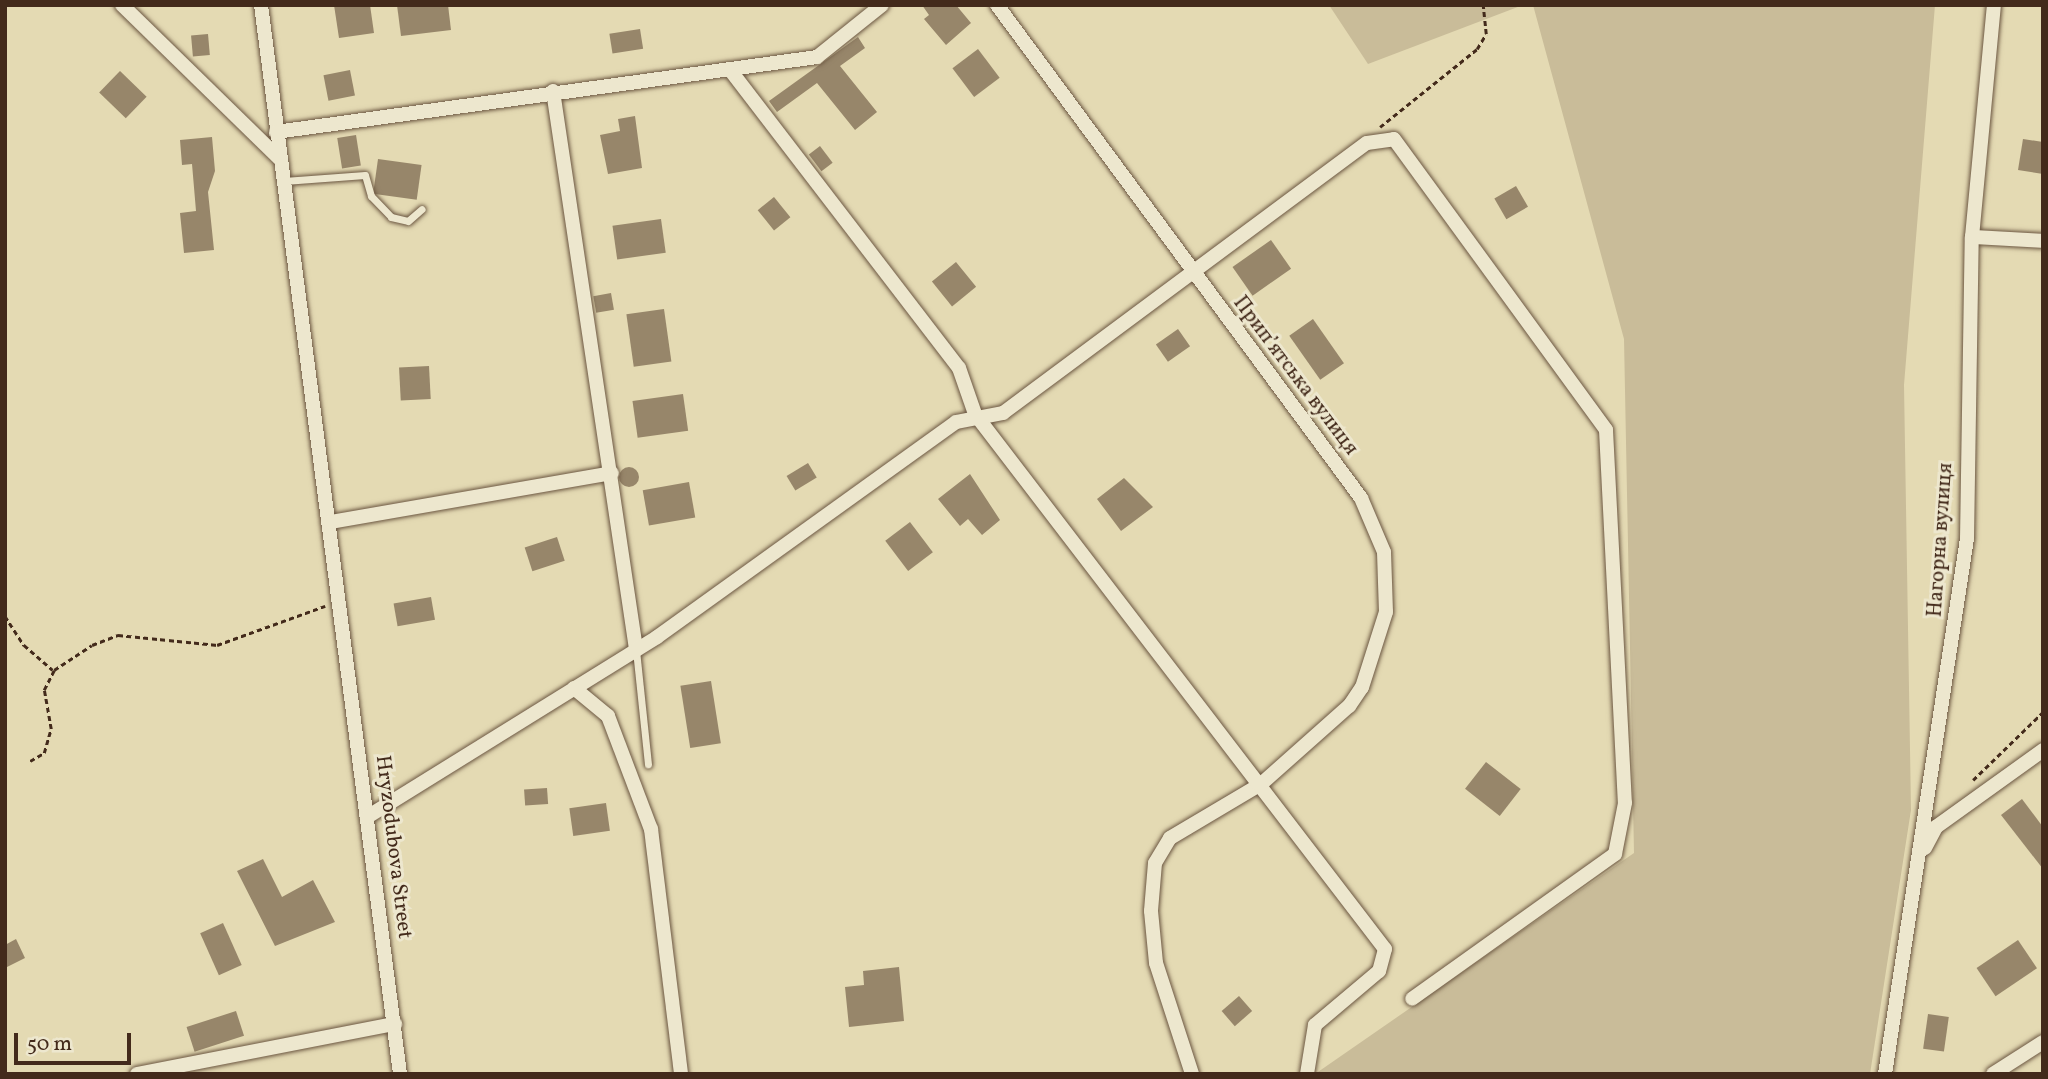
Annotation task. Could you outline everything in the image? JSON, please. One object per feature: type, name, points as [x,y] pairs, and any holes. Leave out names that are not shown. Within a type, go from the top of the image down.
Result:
[{"type":"street","points":[[122,5],[281,159]]},
{"type":"street","name":"Hryzodubova Street","points":[[261,5],[276,132],[331,522],[400,1074]]},
{"type":"street","points":[[276,132],[554,91],[731,71],[817,57],[882,5]]},
{"type":"street","name":"Прип’ятська вулиця","points":[[997,5],[1193,276],[1361,498],[1384,552],[1386,612],[1362,687],[1261,784],[1170,838],[1150,881],[1156,963],[1192,1074]]},
{"type":"street","name":"Нагорна вулиця","points":[[1885,1074],[1967,538],[1972,237],[1994,5]]},
{"type":"street","points":[[731,71],[959,368],[975,415],[1261,784],[1385,949],[1379,971],[1315,1025],[1307,1074]]},
{"type":"street","points":[[554,91],[636,649]]},
{"type":"street","points":[[367,817],[636,649],[975,415],[1003,414],[1193,276],[1367,143],[1394,139],[1405,145],[1606,430],[1614,511],[1625,803],[1621,847],[1412,999]]},
{"type":"street","points":[[1972,237],[2043,241]]},
{"type":"street","points":[[331,522],[612,473]]},
{"type":"street","points":[[574,688],[608,716],[651,829],[681,1074]]},
{"type":"street","points":[[1919,859],[1936,827],[2043,751]]},
{"type":"street","points":[[137,1074],[395,1024]]},
{"type":"street","points":[[1993,1074],[2043,1042]]},
{"type":"lane","points":[[284,181],[365,175],[372,196],[391,217],[408,221],[422,208]]},
{"type":"lane","points":[[636,649],[648,764]]},
{"type":"path","points":[[1367,143],[1392,111],[1477,49],[1486,34],[1483,5]]},
{"type":"path","points":[[30,761],[44,753],[51,729],[44,690],[54,670],[118,635],[217,645],[297,611],[341,605]]},
{"type":"path","points":[[5,616],[24,645],[54,670]]},
{"type":"path","points":[[1965,790],[2043,712]]},
{"type":"shaded area","points":[[1329,5],[1523,5],[1368,64]]},
{"type":"shaded area","points":[[1533,5],[1935,5],[1904,385],[1911,810],[1870,1074],[1315,1074],[1634,853],[1624,339]]},
{"type":"building","points":[[334,5],[370,5],[374,33],[339,38]]},
{"type":"building","points":[[397,5],[448,5],[451,30],[401,36]]},
{"type":"building","points":[[922,5],[956,5],[971,23],[946,45],[924,19],[929,15]]},
{"type":"building","points":[[640,29],[643,49],[613,54],[609,34]]},
{"type":"building","points":[[208,34],[210,55],[193,56],[191,35]]},
{"type":"building","points":[[858,37],[865,48],[840,66],[877,112],[855,130],[817,83],[777,112],[769,101]]},
{"type":"building","points":[[978,49],[1000,78],[974,97],[952,68]]},
{"type":"building","points":[[350,70],[355,96],[328,101],[323,75]]},
{"type":"building","points":[[120,71],[147,97],[126,118],[99,93]]},
{"type":"building","points":[[635,116],[642,168],[608,174],[600,135],[620,131],[618,119]]},
{"type":"building","points":[[356,135],[361,166],[342,169],[337,138]]},
{"type":"building","points":[[212,137],[215,171],[208,192],[214,250],[184,253],[180,213],[196,211],[192,164],[182,165],[180,140]]},
{"type":"building","points":[[2023,139],[2043,142],[2043,174],[2018,170]]},
{"type":"building","points":[[820,146],[833,163],[821,171],[809,154]]},
{"type":"building","points":[[378,159],[422,165],[417,200],[373,194]]},
{"type":"building","points":[[1516,186],[1528,207],[1506,219],[1494,198]]},
{"type":"building","points":[[774,197],[790,217],[774,230],[758,210]]},
{"type":"building","points":[[661,219],[666,253],[617,259],[612,226]]},
{"type":"building","points":[[1271,240],[1291,269],[1253,296],[1232,267]]},
{"type":"building","points":[[956,262],[976,287],[952,306],[932,282]]},
{"type":"building","points":[[611,293],[614,310],[596,313],[593,296]]},
{"type":"building","points":[[664,309],[671,361],[634,367],[626,314]]},
{"type":"building","points":[[1313,319],[1344,363],[1320,380],[1289,336]]},
{"type":"building","points":[[1178,329],[1190,346],[1168,362],[1156,344]]},
{"type":"building","points":[[429,366],[431,399],[401,401],[399,368]]},
{"type":"building","points":[[683,394],[688,431],[638,438],[632,401]]},
{"type":"building","points":[[808,463],[817,478],[795,490],[787,476]]},
{"type":"building","points":[[625,467],[633,467],[639,477],[633,487],[625,487],[619,481],[619,473]]},
{"type":"building","points":[[970,474],[1000,520],[982,535],[968,519],[960,526],[938,499]]},
{"type":"building","points":[[1124,478],[1153,507],[1121,531],[1097,499]]},
{"type":"building","points":[[689,482],[695,517],[649,526],[643,490]]},
{"type":"building","points":[[910,522],[933,552],[908,571],[885,541]]},
{"type":"building","points":[[557,537],[565,561],[532,571],[525,548]]},
{"type":"building","points":[[431,597],[435,620],[398,626],[394,604]]},
{"type":"building","points":[[711,681],[721,743],[690,748],[680,686]]},
{"type":"building","points":[[1486,762],[1521,789],[1500,816],[1465,789]]},
{"type":"building","points":[[547,788],[548,804],[525,806],[524,790]]},
{"type":"building","points":[[2022,799],[2043,827],[2043,869],[2001,815]]},
{"type":"building","points":[[606,803],[610,831],[573,836],[569,808]]},
{"type":"building","points":[[263,859],[282,897],[313,880],[335,922],[275,946],[237,871]]},
{"type":"building","points":[[223,923],[242,965],[219,975],[200,933]]},
{"type":"building","points":[[16,939],[25,958],[5,968],[5,945]]},
{"type":"building","points":[[2018,940],[2037,968],[1996,996],[1977,968]]},
{"type":"building","points":[[899,967],[904,1021],[849,1027],[845,987],[864,985],[863,971]]},
{"type":"building","points":[[1239,996],[1252,1011],[1235,1026],[1222,1011]]},
{"type":"building","points":[[236,1011],[244,1036],[195,1052],[187,1027]]},
{"type":"building","points":[[1928,1014],[1949,1017],[1944,1052],[1923,1049]]}]
